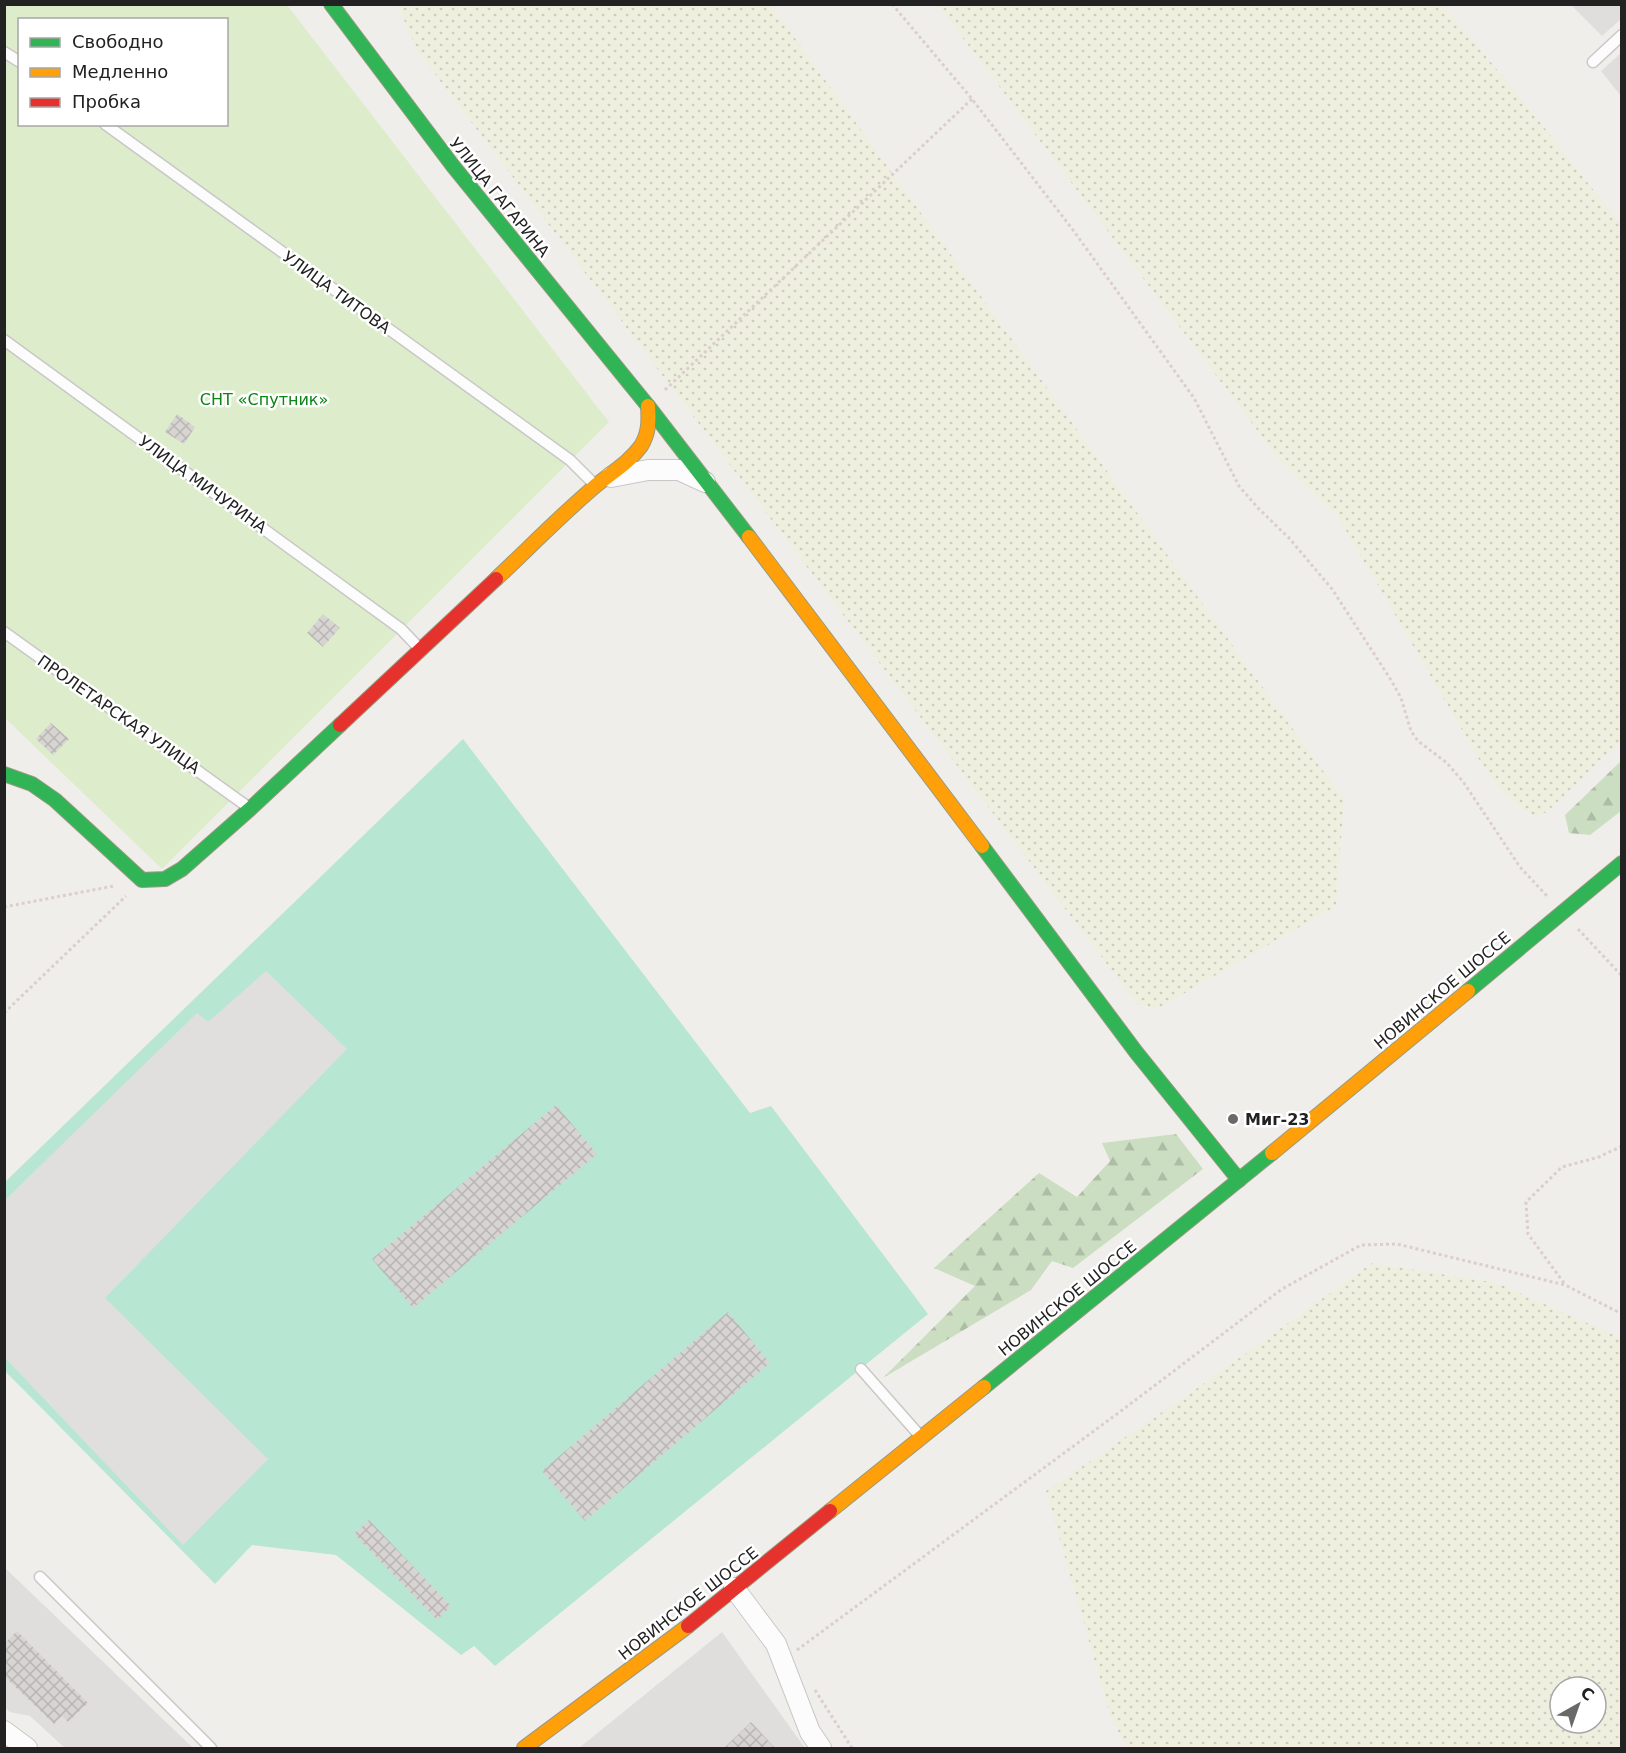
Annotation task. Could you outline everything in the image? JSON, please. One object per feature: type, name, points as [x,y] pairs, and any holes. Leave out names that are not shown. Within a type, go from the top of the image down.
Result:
[{"type":"street","name":"УЛИЦА ГАГАРИНА","points":[[331,4],[453,166],[708,483],[822,631],[1136,1052],[1239,1180]]},
{"type":"street","points":[[4,774],[28,780],[57,801],[142,880],[165,879],[182,869],[250,809],[420,649],[634,455],[648,431],[648,406]]},
{"type":"street","points":[[603,481],[648,471],[679,471],[708,483]]},
{"type":"street","name":"НОВИНСКОЕ ШОССЕ","points":[[524,1749],[688,1626],[1239,1180],[1622,863]]},
{"type":"street","points":[[734,1588],[776,1644],[810,1731],[821,1749]]},
{"type":"street","points":[[4,1731],[27,1749]]},
{"type":"lane","points":[[1593,62],[1622,35]]},
{"type":"lane","points":[[4,52],[18,62]]},
{"type":"lane","name":"УЛИЦА ТИТОВА","points":[[108,126],[570,460],[603,481]]},
{"type":"lane","name":"УЛИЦА МИЧУРИНА","points":[[4,340],[401,629],[420,649]]},
{"type":"lane","name":"ПРОЛЕТАРСКАЯ УЛИЦА","points":[[4,633],[250,809]]},
{"type":"lane","points":[[861,1369],[922,1437]]},
{"type":"lane","points":[[40,1577],[211,1749]]},
{"type":"path","points":[[892,4],[972,99],[1073,230],[1194,398],[1239,486],[1258,508],[1290,538],[1332,589],[1391,680],[1401,699],[1411,731],[1418,741],[1447,763],[1464,783],[1520,867],[1622,976]]},
{"type":"path","points":[[648,406],[972,99]]},
{"type":"path","points":[[4,907],[142,880]]},
{"type":"path","points":[[4,1013],[142,880]]},
{"type":"path","points":[[1565,1285],[1528,1234],[1526,1202],[1562,1167],[1599,1157],[1622,1146]]},
{"type":"path","points":[[793,1654],[1282,1289],[1361,1245],[1397,1244],[1565,1285],[1622,1314]]},
{"type":"path","points":[[810,1682],[852,1749]]},
{"type":"shaded area","points":[[1571,5],[1621,5],[1621,19],[1602,36]]},
{"type":"shaded area","points":[[1621,53],[1621,96],[1601,71]]},
{"type":"shaded area","points":[[266,971],[347,1049],[105,1298],[268,1459],[183,1545],[5,1358],[5,1200],[197,1013],[208,1022]]},
{"type":"shaded area","points":[[4,1567],[193,1748],[65,1748],[30,1716],[10,1712],[4,1707]]},
{"type":"shaded area","points":[[722,1632],[805,1748],[579,1748]]},
{"type":"green space","name":"СНТ «Спутник»","points":[[4,5],[287,5],[609,422],[162,869],[5,718]]},
{"type":"green space","points":[[398,5],[771,5],[1344,800],[1336,906],[1157,1009],[1137,1004],[416,49]]},
{"type":"green space","points":[[938,5],[1442,5],[1517,93],[1621,225],[1621,741],[1547,812],[1536,816],[1523,810],[1504,794],[1484,768],[1337,515],[1284,466]]},
{"type":"green space","points":[[463,739],[750,1113],[771,1106],[928,1314],[495,1666],[474,1646],[461,1655],[336,1555],[252,1545],[215,1584],[5,1371],[5,1182]]},
{"type":"green space","points":[[1621,761],[1621,811],[1590,835],[1569,833],[1565,815]]},
{"type":"green space","points":[[1176,1134],[1203,1169],[1073,1268],[1052,1261],[1031,1290],[883,1378],[975,1286],[934,1268],[1039,1173],[1077,1197],[1110,1161],[1102,1143]]},
{"type":"green space","points":[[1372,1263],[1497,1283],[1621,1338],[1621,1748],[1127,1748],[1111,1718],[1046,1491],[1193,1391]]},
{"type":"building","points":[[177,414],[195,427],[184,444],[165,432]]},
{"type":"building","points":[[323,614],[340,628],[323,647],[307,633]]},
{"type":"building","points":[[51,723],[69,739],[53,755],[36,739]]},
{"type":"building","points":[[556,1105],[597,1154],[413,1308],[372,1259]]},
{"type":"building","points":[[728,1312],[770,1363],[585,1521],[542,1471]]},
{"type":"building","points":[[369,1520],[451,1606],[437,1620],[354,1534]]},
{"type":"building","points":[[17,1631],[88,1703],[68,1722],[62,1716],[54,1724],[4,1676],[4,1644]]},
{"type":"building","points":[[751,1722],[776,1749],[723,1749]]},
{"type":"traffic: fast","points":[[331,4],[453,166],[648,406],[749,537]]},
{"type":"traffic: fast","points":[[4,774],[32,784],[55,800],[142,880],[165,879],[182,869],[340,725]]},
{"type":"traffic: fast","points":[[982,846],[1136,1052],[1239,1180]]},
{"type":"traffic: fast","points":[[1468,991],[1622,863]]},
{"type":"traffic: fast","points":[[984,1387],[1272,1153]]},
{"type":"traffic: slow","points":[[496,579],[580,499],[636,452],[647,432],[648,406]]},
{"type":"traffic: slow","points":[[749,537],[982,846]]},
{"type":"traffic: slow","points":[[1272,1153],[1468,991]]},
{"type":"traffic: slow","points":[[830,1511],[984,1387]]},
{"type":"traffic: slow","points":[[524,1748],[688,1626]]},
{"type":"traffic: jam","points":[[340,725],[496,579]]},
{"type":"traffic: jam","points":[[688,1626],[830,1511]]},
{"type":"place","name":"Миг-23","points":[[1233,1119]]}]
